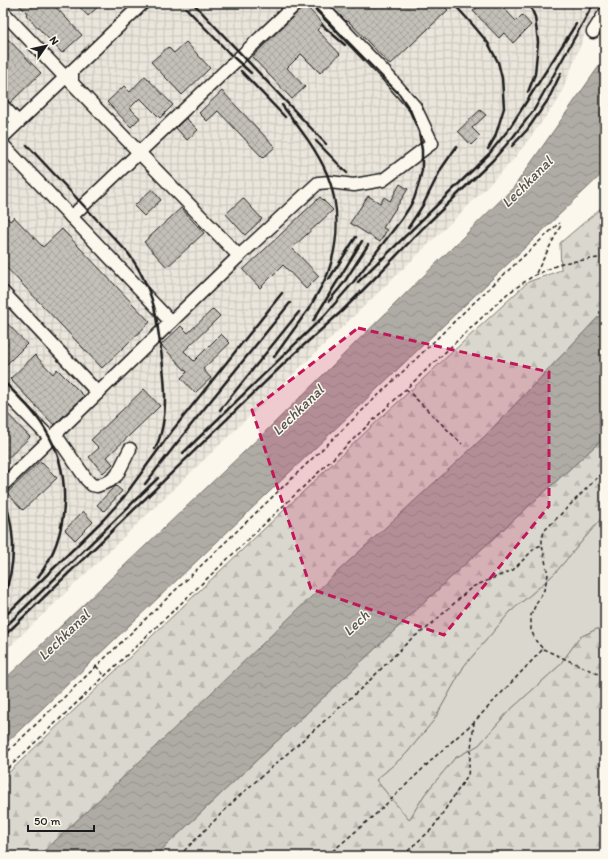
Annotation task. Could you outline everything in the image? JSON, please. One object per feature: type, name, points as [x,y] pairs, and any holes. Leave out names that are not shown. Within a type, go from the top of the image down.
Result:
[{"type":"lane","points":[[3,137],[142,3]]},
{"type":"lane","points":[[71,217],[297,3]]},
{"type":"lane","points":[[3,485],[239,256],[318,183],[330,182],[354,185],[383,180],[432,143],[415,107],[388,76],[318,3]]},
{"type":"lane","points":[[3,12],[69,74],[72,83],[239,256]]},
{"type":"lane","points":[[593,32],[605,13]]},
{"type":"lane","points":[[3,106],[18,122]]},
{"type":"lane","points":[[3,145],[171,322]]},
{"type":"lane","points":[[3,292],[98,393]]},
{"type":"lane","points":[[3,390],[53,437],[92,485],[103,485],[117,475],[130,449]]},
{"type":"path","points":[[3,756],[559,222],[561,225],[535,275]]},
{"type":"path","points":[[3,773],[507,294],[535,275],[562,264],[605,257]]},
{"type":"path","points":[[406,389],[462,444]]},
{"type":"path","points":[[605,470],[544,531],[542,545],[548,575],[544,590],[536,602],[531,615],[531,630],[536,641],[543,649],[605,677]]},
{"type":"path","points":[[179,856],[238,797],[364,686],[412,638],[426,629],[472,587],[514,570],[536,547],[542,545]]},
{"type":"path","points":[[327,856],[377,814],[438,754],[474,722],[543,649]]},
{"type":"path","points":[[96,666],[104,676]]},
{"type":"path","points":[[403,856],[432,829],[468,775],[474,722]]},
{"type":"highlighted area","points":[[358,328],[549,372],[549,506],[444,635],[311,589],[252,410]]},
{"type":"shaded area","points":[[3,3],[602,3],[585,34],[559,99],[514,159],[462,212],[3,653]]},
{"type":"green space","points":[[601,208],[605,212],[605,310],[485,436],[39,856],[3,856],[3,778],[370,428],[528,282],[561,270],[560,243]]},
{"type":"green space","points":[[605,437],[605,514],[555,573],[510,612],[464,666],[434,720],[406,754],[376,780],[409,820],[425,794],[455,758],[479,745],[508,712],[559,666],[580,637],[597,629],[605,631],[605,856],[155,856],[464,565]]},
{"type":"green space","points":[[605,514],[605,631],[597,629],[580,637],[559,666],[508,712],[479,745],[455,758],[425,794],[409,820],[376,780],[406,754],[434,720],[464,666],[510,612],[555,573]]},
{"type":"water","name":"Lechkanal","points":[[605,59],[605,171],[3,746],[3,681],[265,432],[514,187]]},
{"type":"water","name":"Lech","points":[[605,310],[605,437],[464,565],[155,856],[39,856],[337,572],[485,436]]},
{"type":"building","points":[[17,3],[52,3],[82,35],[62,53],[26,15],[27,13]]},
{"type":"building","points":[[76,3],[102,3],[88,16]]},
{"type":"building","points":[[328,3],[441,3],[448,10],[390,65],[348,21],[347,22]]},
{"type":"building","points":[[472,3],[499,3],[516,21],[522,15],[531,25],[513,43],[504,33],[499,38],[473,11],[477,8]]},
{"type":"building","points":[[305,5],[323,24],[317,30],[340,54],[320,73],[301,54],[287,68],[305,87],[292,99],[252,57]]},
{"type":"building","points":[[3,34],[41,73],[10,103],[3,96]]},
{"type":"building","points":[[186,42],[210,68],[182,95],[151,62],[168,47],[174,53]]},
{"type":"building","points":[[145,76],[173,105],[160,118],[140,98],[130,108],[140,118],[131,127],[107,102],[124,86],[130,92]]},
{"type":"building","points":[[222,91],[275,147],[263,158],[218,111],[207,121],[199,113]]},
{"type":"building","points":[[480,110],[486,115],[472,128],[480,136],[471,145],[458,131]]},
{"type":"building","points":[[186,118],[198,130],[187,140],[176,128]]},
{"type":"building","points":[[400,184],[408,189],[383,228],[387,230],[380,242],[350,223],[368,196],[380,203],[384,197],[390,201]]},
{"type":"building","points":[[152,189],[161,200],[144,216],[134,206]]},
{"type":"building","points":[[320,197],[333,210],[292,248],[319,276],[306,289],[283,265],[260,288],[243,270]]},
{"type":"building","points":[[243,198],[262,219],[245,235],[226,214]]},
{"type":"building","points":[[181,208],[204,233],[167,267],[144,242]]},
{"type":"building","points":[[3,213],[10,221],[14,217],[43,247],[62,229],[150,322],[102,368],[3,264]]},
{"type":"building","points":[[213,309],[220,316],[184,351],[194,361],[221,334],[230,343],[203,369],[211,378],[195,393],[181,378],[187,372],[161,345],[181,326],[188,333]]},
{"type":"building","points":[[3,319],[27,344],[3,368]]},
{"type":"building","points":[[35,355],[53,374],[57,369],[84,396],[54,425],[10,379]]},
{"type":"building","points":[[144,389],[160,406],[107,457],[113,464],[103,473],[89,457],[99,448],[91,440]]},
{"type":"building","points":[[3,409],[30,437],[7,459],[3,455]]},
{"type":"building","points":[[40,461],[57,478],[23,510],[7,493]]},
{"type":"building","points":[[116,486],[122,491],[104,511],[97,505]]},
{"type":"building","points":[[83,511],[93,522],[75,540],[65,530]]},
{"type":"railway","points":[[193,3],[326,144]]},
{"type":"railway","points":[[301,3],[304,7]]},
{"type":"railway","points":[[183,453],[324,316],[351,285],[401,220],[414,199],[419,183],[422,170],[422,150],[419,132],[410,110],[399,94],[310,3]]},
{"type":"railway","points":[[453,3],[488,43],[498,62],[502,78],[504,108],[495,137],[488,149]]},
{"type":"railway","points":[[528,92],[535,74],[538,42],[535,17],[529,3]]},
{"type":"railway","points":[[3,637],[295,353],[341,312],[424,227],[493,160],[534,110],[594,3]]},
{"type":"railway","points":[[186,8],[230,54],[251,73]]},
{"type":"railway","points":[[379,262],[489,154],[509,129],[576,24]]},
{"type":"railway","points":[[322,25],[345,45]]},
{"type":"railway","points":[[241,71],[285,117]]},
{"type":"railway","points":[[512,146],[527,130],[548,100],[561,73]]},
{"type":"railway","points":[[282,105],[307,138],[323,165],[331,186],[336,211],[336,236],[332,261],[326,278],[308,311]]},
{"type":"railway","points":[[316,141],[347,173]]},
{"type":"railway","points":[[27,145],[128,253],[138,267],[145,282],[156,315],[163,365],[165,400],[164,418],[161,434],[155,449]]},
{"type":"railway","points":[[408,228],[423,205],[441,169],[457,146]]},
{"type":"railway","points":[[329,279],[356,237]]},
{"type":"railway","points":[[313,321],[362,241]]},
{"type":"railway","points":[[329,301],[343,284],[368,245]]},
{"type":"railway","points":[[358,282],[382,258]]},
{"type":"railway","points":[[8,613],[104,519],[123,498],[172,431],[282,293]]},
{"type":"railway","points":[[145,484],[290,303]]},
{"type":"railway","points":[[274,357],[310,307]]},
{"type":"railway","points":[[220,410],[299,312]]},
{"type":"railway","points":[[3,381],[26,404],[41,422],[54,447],[60,465],[64,485],[62,524],[57,542],[49,560],[38,577]]},
{"type":"railway","points":[[3,629],[158,478]]},
{"type":"railway","points":[[3,493],[11,523],[13,541],[13,558],[3,598]]}]
